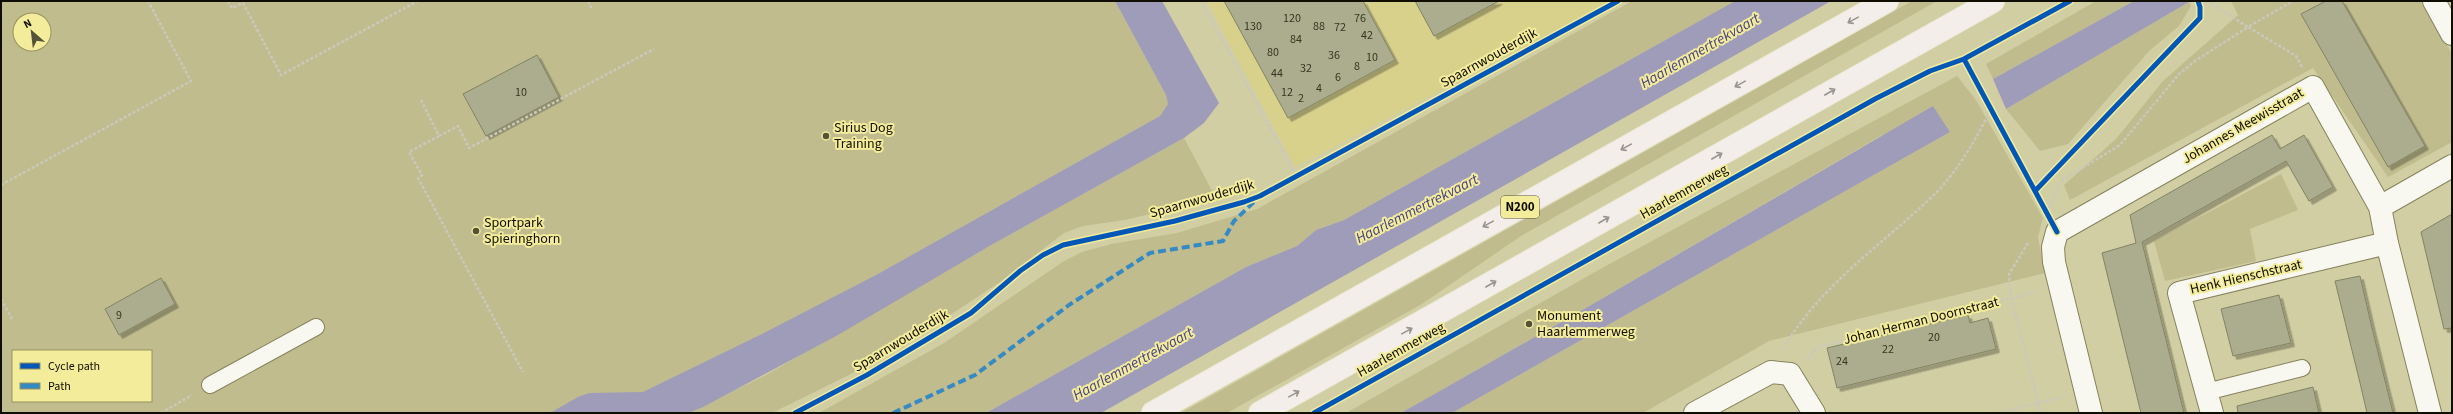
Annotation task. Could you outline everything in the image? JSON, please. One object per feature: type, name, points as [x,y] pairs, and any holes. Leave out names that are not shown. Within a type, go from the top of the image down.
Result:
[{"type":"main road","name":"N200","points":[[1153,413],[1887,1]]},
{"type":"main road","name":"Haarlemmerweg","points":[[1260,413],[1993,1]]},
{"type":"street","points":[[2434,1],[2452,34]]},
{"type":"street","name":"Johannes Meewisstraat","points":[[2052,223],[2313,86],[2380,207],[2387,244],[2430,413]]},
{"type":"street","points":[[2380,207],[2452,166]]},
{"type":"street","points":[[2052,223],[2054,254],[2060,286],[2091,413]]},
{"type":"street","name":"Henk Hienschstraat","points":[[2212,413],[2179,293],[2387,244]]},
{"type":"street","points":[[1695,413],[1781,373],[1814,413]]},
{"type":"lane","points":[[210,385],[316,327]]},
{"type":"lane","points":[[2206,392],[2302,368]]},
{"type":"path","points":[[1,185],[191,81],[148,1]]},
{"type":"path","points":[[228,1],[232,8],[243,3],[280,75],[418,1]]},
{"type":"path","points":[[588,1],[592,9]]},
{"type":"path","points":[[1201,1],[1297,177]]},
{"type":"path","points":[[2207,1],[2296,56],[2313,86]]},
{"type":"path","points":[[2052,223],[2061,181],[2120,144],[2179,74],[2195,61],[2248,27],[2293,1]]},
{"type":"path","points":[[1990,45],[2002,39]]},
{"type":"path","points":[[523,372],[418,178],[422,175],[409,152],[458,126],[469,148],[654,48]]},
{"type":"path","points":[[421,100],[439,136]]},
{"type":"path","points":[[1988,103],[1995,116]]},
{"type":"path","points":[[1781,373],[1785,346],[1816,303],[1933,196],[1974,143],[1991,109]]},
{"type":"path","points":[[1290,180],[1304,173]]},
{"type":"path","points":[[2044,209],[2052,223]]},
{"type":"path","points":[[2030,241],[2009,274],[2011,298],[2041,413]]},
{"type":"path","points":[[1,299],[12,319]]},
{"type":"path","points":[[161,413],[210,385]]},
{"type":"path","points":[[1996,413],[2086,391]]},
{"type":"shaded area","name":"Sportpark Spieringhorn","points":[[1,1],[1115,1],[1166,95],[1168,104],[1160,116],[878,274],[640,413],[1,413]]},
{"type":"shaded area","points":[[1207,1],[1611,1],[1295,167]]},
{"type":"shaded area","points":[[1632,1],[1735,1],[1344,220],[1316,230],[1297,246],[1246,267],[986,413],[819,413],[944,343],[1064,261],[1082,252],[1111,244],[1177,233],[1257,209]]},
{"type":"shaded area","points":[[1912,1],[1937,1],[1521,236],[1422,304],[1227,413],[1181,413]]},
{"type":"shaded area","points":[[2096,1],[2134,1],[1993,79],[1986,64]]},
{"type":"shaded area","points":[[2231,1],[2422,1],[2452,54],[2452,142],[2388,177],[2313,68],[2070,200],[2064,185],[2116,139],[2163,81],[2238,15]]},
{"type":"shaded area","points":[[2189,2],[2191,6],[2179,26],[2149,51],[2068,144],[2040,151],[2006,109]]},
{"type":"shaded area","points":[[1957,76],[1976,100],[2043,218],[2038,237],[2045,273],[1769,341],[1643,413],[1452,413],[1950,132],[1882,135],[1579,312],[1401,413],[1346,413],[1602,268]]},
{"type":"shaded area","points":[[1184,138],[1216,198],[1125,220],[1083,226],[1064,233],[1000,282],[932,327],[863,368],[772,413],[688,413],[764,376],[993,244]]},
{"type":"shaded area","points":[[2281,174],[2298,210],[2250,229],[2256,261],[2165,281],[2154,241]]},
{"type":"water","points":[[1115,1],[1162,1],[1219,103],[1204,123],[1184,138],[993,244],[838,335],[703,407],[688,413],[550,413],[578,397],[589,393],[643,392],[764,333],[876,275],[1160,116],[1168,104],[1166,95]]},
{"type":"water","name":"Haarlemmertrekvaart","points":[[1735,1],[1831,1],[1101,413],[986,413],[1246,267],[1297,246],[1316,230],[1344,220]]},
{"type":"water","points":[[2134,1],[2189,2],[2006,109],[1993,79]]},
{"type":"water","points":[[1933,106],[1950,132],[1452,413],[1401,413],[1579,312]]},
{"type":"building","points":[[1224,1],[1363,1],[1395,60],[1288,118]]},
{"type":"building","points":[[1415,1],[1499,1],[1434,36]]},
{"type":"building","points":[[2326,1],[2342,1],[2425,146],[2388,167],[2301,14]]},
{"type":"building","points":[[537,55],[559,97],[486,136],[463,94]]},
{"type":"building","points":[[2272,135],[2280,149],[2304,135],[2333,187],[2309,201],[2286,161],[2142,242],[2184,413],[2141,413],[2102,253],[2136,243],[2130,215]]},
{"type":"building","points":[[2452,214],[2452,328],[2444,329],[2421,232]]},
{"type":"building","points":[[2360,276],[2393,413],[2367,413],[2335,281]]},
{"type":"building","points":[[161,278],[175,304],[119,335],[105,309]]},
{"type":"building","points":[[2279,295],[2291,343],[2233,356],[2221,309]]},
{"type":"building","points":[[1968,315],[1970,323],[1988,318],[1996,349],[1837,388],[1827,348]]},
{"type":"building","points":[[2313,387],[2319,413],[2238,413],[2237,406]]},
{"type":"marked path","points":[[893,413],[975,375],[1069,305],[1150,253],[1223,241],[1234,221],[1255,201]]},
{"type":"cycle path","name":"Spaarnwouderdijk","points":[[795,413],[867,375],[971,313],[1020,271],[1043,255],[1063,245],[1175,221],[1244,202],[1260,196],[1618,1]]},
{"type":"cycle path","points":[[1314,413],[1875,99],[1930,71],[1964,59],[2070,1]]},
{"type":"cycle path","points":[[2035,191],[2200,18],[2200,7],[2198,1]]},
{"type":"cycle path","points":[[1964,59],[2057,232]]},
{"type":"place","name":"Sirius Dog Training","points":[[826,136]]},
{"type":"place","name":"Sportpark Spieringhorn","points":[[476,231]]},
{"type":"place","name":"Monument Haarlemmerweg","points":[[1529,324]]}]
